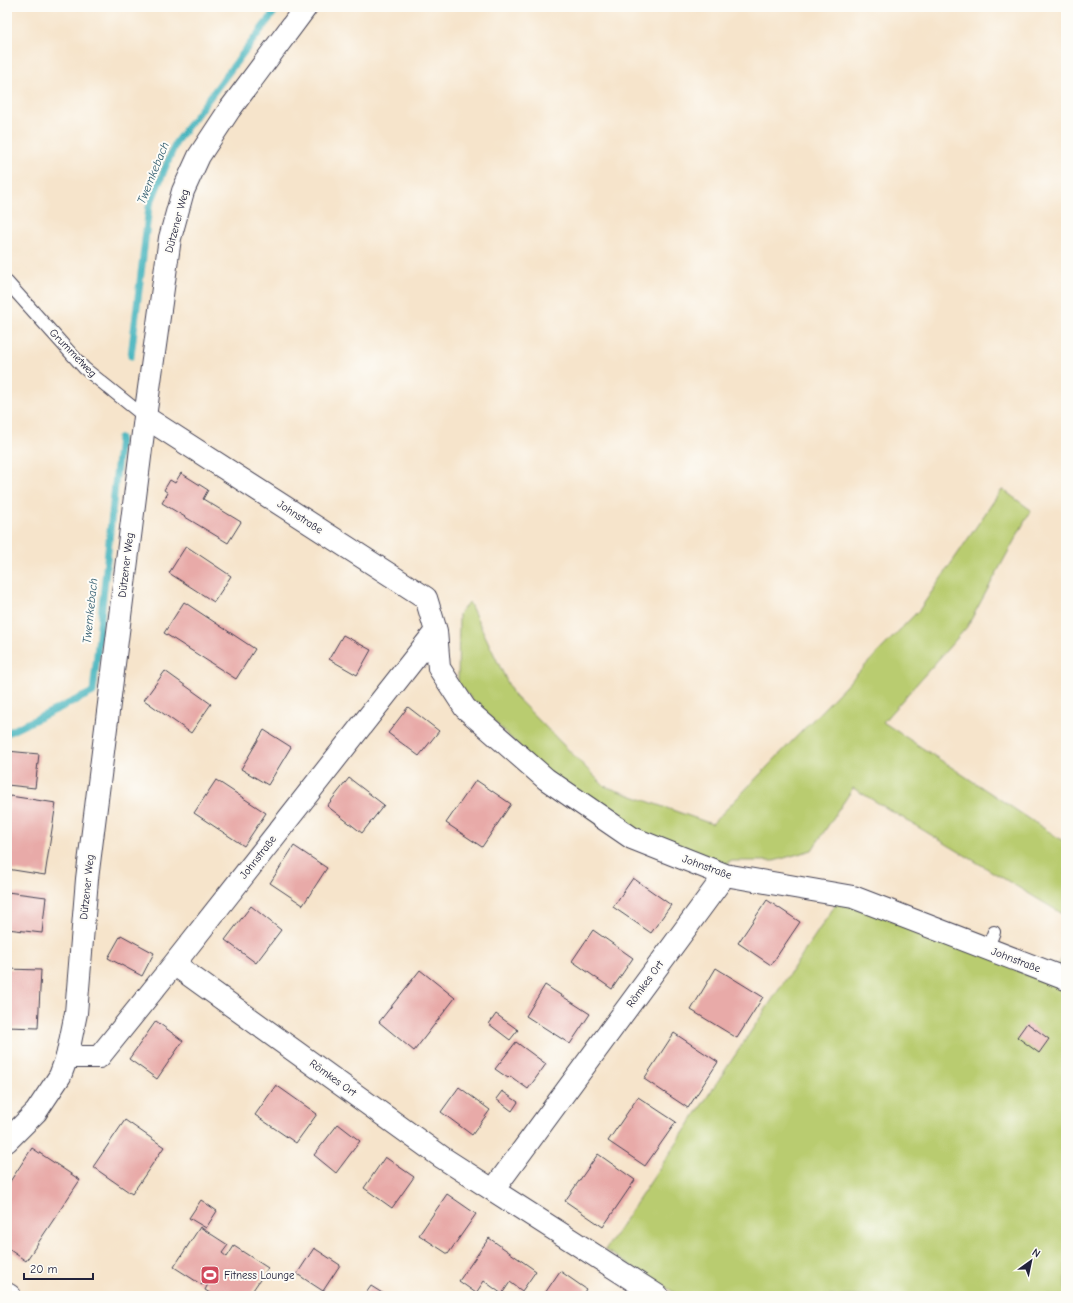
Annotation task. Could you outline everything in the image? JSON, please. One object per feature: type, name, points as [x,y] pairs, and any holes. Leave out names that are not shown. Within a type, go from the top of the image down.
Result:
[{"type":"street","name":"Dützener Weg","points":[[7,1141],[36,1112],[60,1076],[67,1058],[76,1013],[87,879],[145,417],[170,238],[184,191],[199,156],[230,109],[306,7]]},
{"type":"street","name":"Johnstraße","points":[[145,417],[426,598],[436,631],[439,668],[464,708],[546,779],[632,838],[725,875],[853,897],[991,940],[1066,979]]},
{"type":"street","name":"Johnstraße","points":[[67,1058],[99,1057],[436,631]]},
{"type":"street","name":"Römkes Ort","points":[[494,1190],[725,875]]},
{"type":"street","name":"Römkes Ort","points":[[174,964],[444,1158],[658,1296]]},
{"type":"lane","name":"Grummetweg","points":[[7,282],[84,368],[145,417]]},
{"type":"green space","points":[[1002,489],[1031,510],[967,627],[883,722],[1066,843],[1066,916],[853,788],[812,850],[774,861],[729,861],[728,867],[595,823],[458,685],[459,614],[469,602],[513,694],[604,786],[712,824],[920,609]]},
{"type":"green space","points":[[838,901],[1051,977],[1066,951],[1066,1296],[680,1296],[605,1250]]},
{"type":"building","points":[[181,473],[208,490],[203,499],[241,522],[228,543],[162,503],[168,493],[164,490],[170,480],[175,483]]},
{"type":"building","points":[[186,546],[231,576],[214,602],[169,573]]},
{"type":"building","points":[[184,602],[255,649],[236,679],[164,633]]},
{"type":"building","points":[[343,635],[371,650],[357,675],[329,659]]},
{"type":"building","points":[[165,671],[211,704],[191,733],[144,700]]},
{"type":"building","points":[[408,707],[439,731],[419,756],[388,733]]},
{"type":"building","points":[[264,730],[291,747],[268,785],[241,769]]},
{"type":"building","points":[[7,751],[39,754],[35,788],[7,785]]},
{"type":"building","points":[[349,778],[384,805],[362,833],[327,806]]},
{"type":"building","points":[[216,780],[266,813],[244,846],[194,813]]},
{"type":"building","points":[[476,780],[511,804],[482,847],[446,823]]},
{"type":"building","points":[[10,796],[56,803],[45,875],[7,869],[7,816]]},
{"type":"building","points":[[294,846],[327,868],[303,905],[270,883]]},
{"type":"building","points":[[633,878],[671,905],[651,933],[613,907]]},
{"type":"building","points":[[7,892],[46,897],[42,933],[7,929]]},
{"type":"building","points":[[767,900],[800,922],[771,965],[738,943]]},
{"type":"building","points":[[251,906],[281,930],[256,963],[225,940]]},
{"type":"building","points":[[593,930],[633,958],[612,989],[572,961]]},
{"type":"building","points":[[121,935],[154,953],[142,976],[108,958]]},
{"type":"building","points":[[716,968],[763,997],[737,1038],[691,1010]]},
{"type":"building","points":[[7,969],[41,970],[38,1028],[7,1027]]},
{"type":"building","points":[[420,970],[455,998],[414,1051],[379,1022]]},
{"type":"building","points":[[545,985],[590,1014],[570,1044],[526,1016]]},
{"type":"building","points":[[496,1014],[518,1030],[510,1040],[489,1024]]},
{"type":"building","points":[[156,1021],[183,1041],[157,1079],[129,1059]]},
{"type":"building","points":[[1027,1023],[1049,1039],[1039,1053],[1017,1037]]},
{"type":"building","points":[[674,1033],[718,1062],[688,1108],[644,1079]]},
{"type":"building","points":[[516,1042],[546,1064],[528,1089],[510,1076],[508,1078],[495,1069]]},
{"type":"building","points":[[276,1085],[317,1114],[296,1143],[255,1115]]},
{"type":"building","points":[[459,1087],[490,1110],[472,1135],[441,1112]]},
{"type":"building","points":[[502,1091],[518,1102],[512,1111],[496,1099]]},
{"type":"building","points":[[638,1097],[676,1122],[645,1166],[608,1141]]},
{"type":"building","points":[[125,1120],[164,1147],[132,1194],[93,1167]]},
{"type":"building","points":[[338,1124],[360,1141],[336,1173],[314,1155]]},
{"type":"building","points":[[32,1148],[80,1180],[26,1261],[7,1248],[7,1186]]},
{"type":"building","points":[[598,1154],[635,1180],[603,1227],[565,1201]]},
{"type":"building","points":[[385,1157],[414,1177],[392,1208],[364,1188]]},
{"type":"building","points":[[447,1194],[476,1214],[448,1254],[419,1235]]},
{"type":"building","points":[[201,1200],[217,1211],[206,1228],[189,1218]]},
{"type":"building","points":[[200,1227],[228,1245],[222,1253],[227,1257],[234,1246],[268,1268],[249,1296],[215,1296],[205,1290],[208,1284],[204,1282],[202,1285],[174,1267]]},
{"type":"building","points":[[489,1238],[536,1271],[522,1291],[510,1282],[502,1294],[484,1281],[476,1293],[459,1281]]},
{"type":"building","points":[[314,1248],[340,1265],[323,1291],[297,1274]]},
{"type":"building","points":[[560,1271],[586,1289],[582,1296],[543,1296]]},
{"type":"building","points":[[371,1286],[387,1296],[364,1296]]},
{"type":"waterway","name":"Twemkebach","points":[[131,356],[149,207],[176,142],[278,7]]},
{"type":"waterway","name":"Twemkebach","points":[[7,733],[93,692],[120,438]]},
{"type":"place","name":"Fitness Lounge","points":[[210,1275]]}]
